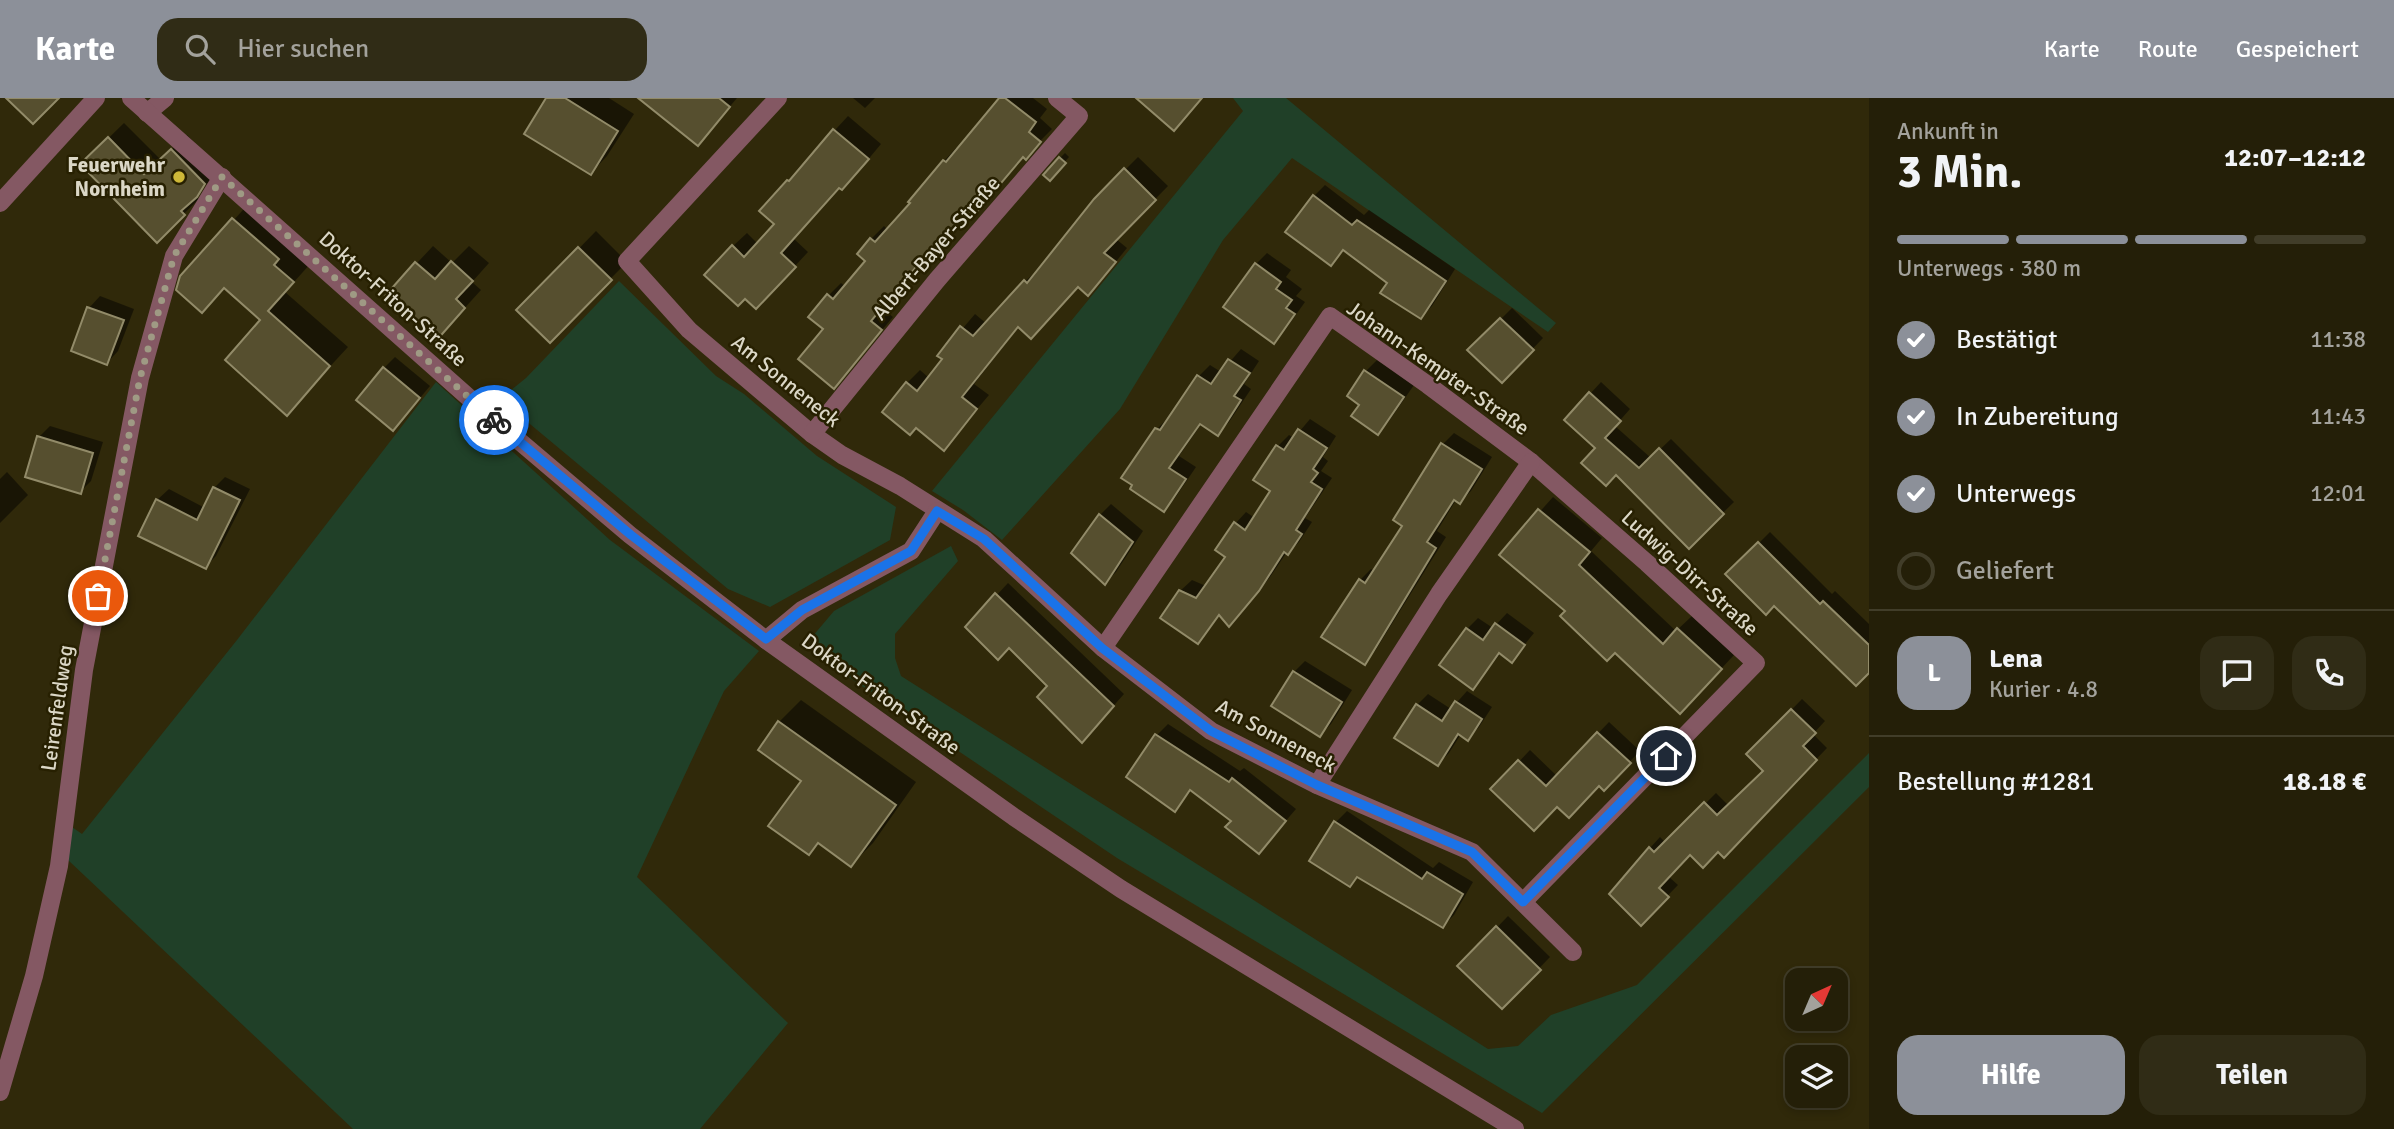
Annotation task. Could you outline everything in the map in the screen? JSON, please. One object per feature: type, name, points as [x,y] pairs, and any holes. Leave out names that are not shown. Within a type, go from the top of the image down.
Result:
[{"type":"street","points":[[0,203],[96,98]]},
{"type":"street","name":"Doktor-Friton-Straße","points":[[131,98],[485,412],[631,535],[766,639],[1014,817],[1121,889],[1515,1129]]},
{"type":"street","points":[[147,113],[165,98]]},
{"type":"street","name":"Am Sonneneck","points":[[778,98],[627,261],[689,330],[842,455],[900,486],[984,539],[1102,648],[1211,731],[1317,785],[1472,852],[1573,952]]},
{"type":"street","name":"Albert-Bayer-Straße","points":[[813,434],[937,280],[1079,116],[1056,98]]},
{"type":"street","name":"Leirenfeldweg","points":[[0,1093],[34,976],[60,866],[84,670],[140,378],[174,256],[222,177]]},
{"type":"street","name":"Johann-Kempter-Straße","points":[[1102,648],[1330,316],[1531,462],[1439,594],[1317,785]]},
{"type":"street","name":"Ludwig-Dirr-Straße","points":[[1523,902],[1756,663],[1531,462]]},
{"type":"street","points":[[766,639],[802,610],[911,551],[937,511]]},
{"type":"green space","points":[[1233,98],[1286,98],[1556,323],[1548,332],[1292,158],[1223,240],[1120,409],[1002,540],[963,510],[932,491],[1243,111]]},
{"type":"green space","points":[[619,281],[716,376],[744,394],[817,456],[896,507],[890,540],[770,607],[728,589],[500,399],[526,378]]},
{"type":"green space","points":[[436,382],[610,540],[759,651],[724,691],[637,877],[788,1023],[700,1129],[353,1129],[68,860],[72,827],[82,834],[237,640]]},
{"type":"green space","points":[[951,546],[958,561],[895,634],[895,658],[901,676],[1488,1049],[1518,1046],[1551,1015],[1637,985],[1869,753],[1869,787],[1542,1113],[1117,858],[813,653],[812,637],[834,611]]},
{"type":"building","points":[[6,98],[59,98],[33,124]]},
{"type":"building","points":[[546,98],[565,98],[618,131],[591,175],[524,134]]},
{"type":"building","points":[[638,98],[719,98],[730,107],[698,146]]},
{"type":"building","points":[[999,98],[1005,98],[1036,122],[1029,132],[1041,142],[1026,160],[1023,157],[975,214],[971,210],[924,263],[921,261],[871,321],[882,330],[834,389],[798,359],[823,329],[808,317],[827,294],[833,299],[865,261],[857,254],[870,238],[875,242]]},
{"type":"building","points":[[1136,98],[1202,98],[1174,131]]},
{"type":"building","points":[[833,129],[869,159],[781,253],[796,267],[756,309],[745,299],[738,306],[704,275],[732,245],[744,257],[774,224],[759,211],[787,180],[789,181]]},
{"type":"building","points":[[108,137],[144,174],[171,149],[205,184],[197,197],[181,211],[185,215],[157,243],[80,164]]},
{"type":"building","points":[[1059,157],[1066,163],[1050,181],[1043,175]]},
{"type":"building","points":[[1124,168],[1156,200],[1104,253],[1116,262],[1088,296],[1078,287],[1031,339],[1018,327],[962,397],[977,409],[944,451],[916,428],[910,435],[882,412],[906,382],[917,391],[942,359],[937,356],[960,326],[973,336],[1024,280],[1027,283],[1094,199]]},
{"type":"building","points":[[1313,195],[1352,225],[1357,220],[1446,281],[1421,319],[1380,293],[1387,283],[1343,250],[1331,266],[1285,232]]},
{"type":"building","points":[[232,218],[279,259],[274,265],[294,282],[268,311],[330,366],[287,416],[225,360],[260,320],[224,288],[202,313],[176,290],[180,276]]},
{"type":"building","points":[[578,247],[612,280],[550,343],[516,310]]},
{"type":"building","points":[[451,261],[473,281],[456,299],[465,308],[436,341],[385,296],[415,262],[435,279]]},
{"type":"building","points":[[1255,263],[1281,282],[1276,289],[1292,300],[1286,308],[1295,314],[1274,344],[1223,307]]},
{"type":"building","points":[[87,307],[124,320],[107,365],[71,351]]},
{"type":"building","points":[[1500,318],[1534,350],[1502,383],[1467,350]]},
{"type":"building","points":[[1228,359],[1250,373],[1234,396],[1241,400],[1218,436],[1200,424],[1169,468],[1186,479],[1164,512],[1130,489],[1132,485],[1121,478],[1155,428],[1160,430],[1197,375],[1211,384]]},
{"type":"building","points":[[383,367],[420,398],[393,431],[356,400]]},
{"type":"building","points":[[1364,370],[1404,397],[1378,435],[1351,416],[1359,405],[1347,396]]},
{"type":"building","points":[[1589,392],[1621,421],[1605,438],[1639,468],[1659,448],[1724,514],[1689,549],[1616,475],[1606,486],[1581,463],[1595,448],[1564,420]]},
{"type":"building","points":[[1298,429],[1327,448],[1313,469],[1318,473],[1311,482],[1322,489],[1296,530],[1302,534],[1288,555],[1284,552],[1259,591],[1229,627],[1219,615],[1198,644],[1160,618],[1179,590],[1196,598],[1225,557],[1215,550],[1234,522],[1245,530],[1270,491],[1253,480],[1276,445],[1284,450]]},
{"type":"building","points":[[37,436],[93,453],[81,494],[25,477]]},
{"type":"building","points":[[1441,443],[1482,469],[1460,504],[1454,500],[1427,542],[1436,548],[1365,665],[1321,637],[1359,579],[1365,583],[1402,526],[1393,520]]},
{"type":"building","points":[[213,487],[240,500],[206,569],[138,536],[156,499],[197,520]]},
{"type":"building","points":[[1538,509],[1590,552],[1579,565],[1663,644],[1677,628],[1722,669],[1680,714],[1615,653],[1607,661],[1560,616],[1565,611],[1499,555]]},
{"type":"building","points":[[1099,514],[1133,542],[1105,585],[1071,553]]},
{"type":"building","points":[[1758,542],[1820,604],[1823,601],[1869,645],[1869,673],[1856,686],[1774,606],[1766,615],[1725,574]]},
{"type":"building","points":[[995,593],[1114,706],[1082,743],[1037,697],[1047,686],[1009,648],[998,660],[965,627]]},
{"type":"building","points":[[1495,623],[1525,645],[1512,663],[1499,653],[1473,690],[1439,665],[1466,628],[1483,640]]},
{"type":"building","points":[[1293,671],[1342,702],[1320,737],[1271,706]]},
{"type":"building","points":[[1455,701],[1482,719],[1468,741],[1458,734],[1438,766],[1394,738],[1416,704],[1442,721]]},
{"type":"building","points":[[1791,709],[1816,733],[1803,746],[1817,760],[1724,858],[1718,852],[1703,868],[1690,855],[1659,888],[1669,897],[1641,926],[1609,894],[1649,847],[1654,852],[1704,802],[1717,815],[1763,771],[1746,754]]},
{"type":"building","points":[[778,721],[896,805],[851,867],[818,843],[809,855],[768,826],[801,781],[758,750]]},
{"type":"building","points":[[1597,732],[1631,763],[1604,791],[1599,786],[1569,818],[1557,807],[1534,831],[1490,789],[1518,760],[1546,786]]},
{"type":"building","points":[[1155,734],[1229,782],[1232,778],[1286,821],[1259,854],[1225,827],[1231,821],[1190,790],[1175,812],[1126,777]]},
{"type":"building","points":[[1334,821],[1422,879],[1427,872],[1463,894],[1443,928],[1357,877],[1350,887],[1309,861]]},
{"type":"building","points":[[1496,926],[1541,970],[1502,1009],[1457,966]]},
{"type":"way so far","points":[[98,596],[140,378],[174,256],[222,177],[494,420]]},
{"type":"place","name":"Feuerwehr Nornheim","points":[[179,177]]},
{"type":"route","points":[[494,420],[631,535],[766,639],[802,610],[911,551],[937,511],[984,539],[1102,648],[1211,731],[1317,785],[1472,852],[1523,902],[1666,756]]}]
